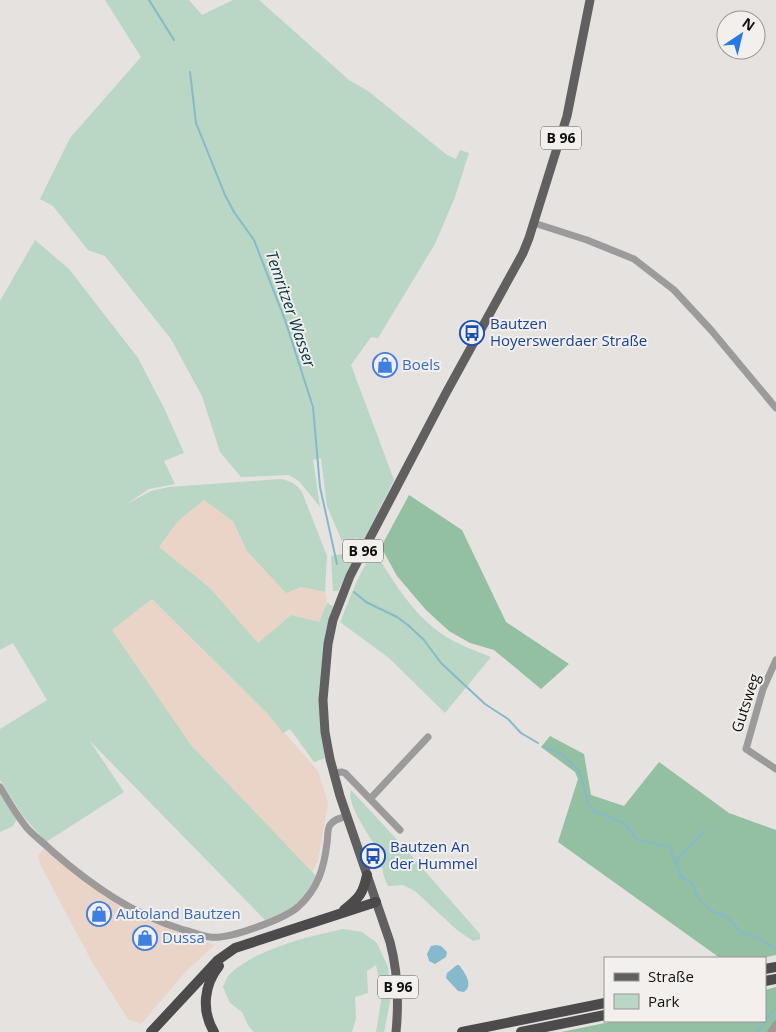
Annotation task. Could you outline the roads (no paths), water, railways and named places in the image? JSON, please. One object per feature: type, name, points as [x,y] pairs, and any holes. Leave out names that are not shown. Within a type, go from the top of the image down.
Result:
[{"type":"highway","points":[[340,914],[359,898],[367,875]]},
{"type":"highway","points":[[151,1032],[218,960],[235,948],[376,902]]},
{"type":"highway","points":[[214,1032],[206,1011],[207,988],[212,975],[220,964],[229,957],[256,941]]},
{"type":"highway","points":[[462,1032],[604,1003]]},
{"type":"highway","points":[[522,1032],[604,1015]]},
{"type":"main road","name":"B 96","points":[[396,1032],[398,990],[396,965],[333,773],[325,732],[323,700],[327,653],[333,620],[354,568],[446,393],[520,259],[534,223],[567,116],[590,0]]},
{"type":"street","points":[[534,223],[587,240],[634,259],[668,285],[699,315],[776,408]]},
{"type":"street","name":"Gutsweg","points":[[776,660],[763,690],[746,748],[776,769]]},
{"type":"street","points":[[370,799],[428,737]]},
{"type":"street","points":[[333,773],[345,773],[400,830]]},
{"type":"street","points":[[0,786],[27,828],[70,867],[95,885],[120,902],[163,924],[210,937],[230,936],[286,915],[298,906],[320,879],[325,861],[329,826],[336,820],[347,816]]},
{"type":"street","points":[[772,1032],[776,1024]]},
{"type":"water","points":[[431,946],[441,946],[447,952],[446,957],[435,964],[429,961],[427,954]]},
{"type":"water","points":[[459,965],[468,979],[468,986],[464,992],[458,991],[446,978],[447,973]]},
{"type":"waterway","name":"Temritzer Wasser","points":[[149,0],[174,40]]},
{"type":"waterway","name":"Temritzer Wasser","points":[[190,72],[196,123],[225,195],[234,212],[254,240],[285,320],[313,407],[320,487],[337,564]]},
{"type":"waterway","name":"Temritzer Wasser","points":[[354,592],[366,602],[397,617],[408,625],[424,640],[441,663],[485,704],[508,719],[521,733],[538,743]]},
{"type":"waterway","name":"Temritzer Wasser","points":[[545,747],[563,755],[580,772],[588,804],[594,811],[624,823],[638,840],[670,847],[681,877],[692,883],[700,900],[708,908],[725,915],[742,933],[757,937],[776,949]]},
{"type":"waterway","points":[[676,861],[705,830]]},
{"type":"waterway","name":"Temritzer Wasser","points":[[766,1021],[776,1008]]},
{"type":"waterway","name":"Temritzer Wasser","points":[[757,1032],[765,1022]]},
{"type":"place","name":"Bautzen Hoyerswerdaer Straße","points":[[472,333]]},
{"type":"place","name":"Boels","points":[[385,365]]},
{"type":"place","name":"Bautzen An der Hummel","points":[[373,856]]},
{"type":"place","name":"Autoland Bautzen","points":[[99,914]]},
{"type":"place","name":"Dussa","points":[[145,938]]}]
